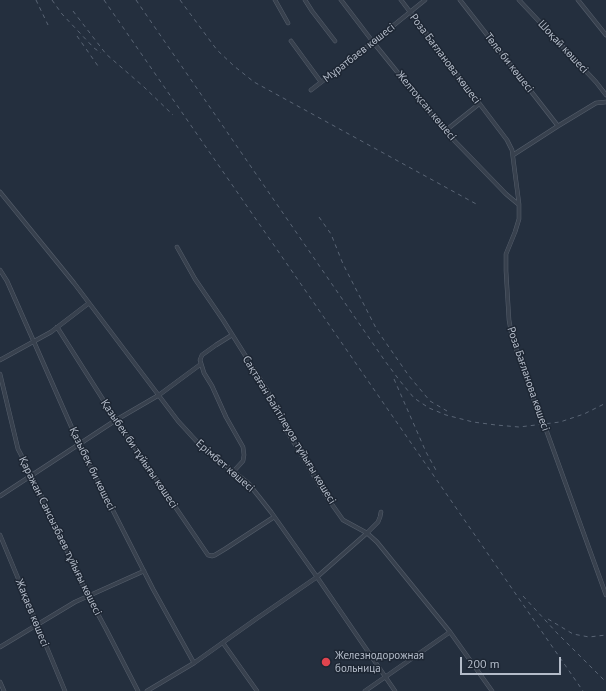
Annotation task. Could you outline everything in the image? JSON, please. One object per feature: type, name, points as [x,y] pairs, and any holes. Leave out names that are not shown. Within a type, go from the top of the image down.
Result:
[{"type":"street","points":[[282,0],[276,2],[288,23]]},
{"type":"street","points":[[305,0],[335,41]]},
{"type":"street","name":"Желтоқсан көшесі","points":[[341,0],[445,131],[506,194],[519,204]]},
{"type":"street","name":"Роза Бағланова көшесі","points":[[401,0],[507,140],[512,150],[519,204],[519,219],[506,254],[510,326],[537,410],[544,424],[606,595]]},
{"type":"street","name":"Мұратбаев көшесі","points":[[311,90],[425,0]]},
{"type":"street","name":"Төле би көшесі","points":[[460,0],[558,126]]},
{"type":"street","name":"Шоқай көшесі","points":[[519,0],[596,82],[606,95]]},
{"type":"street","points":[[578,0],[606,35]]},
{"type":"street","points":[[292,41],[322,82]]},
{"type":"street","points":[[513,155],[596,103],[606,102]]},
{"type":"street","points":[[445,131],[479,104]]},
{"type":"street","name":"Ерімбет көшесі","points":[[1,195],[74,283],[178,421],[200,445],[248,483],[260,498],[317,577],[395,691]]},
{"type":"street","name":"Сақтаған Байтілеуов тұйығы көшесі","points":[[177,247],[195,279],[267,390],[284,426],[326,496],[343,520],[373,537],[450,632],[492,691]]},
{"type":"street","name":"Қазыбек би көшесі","points":[[0,270],[7,281],[79,444],[194,663]]},
{"type":"street","points":[[0,360],[51,332],[89,304]]},
{"type":"street","name":"Қазыбек би тұйығы көшесі","points":[[57,327],[116,420],[208,555],[215,555],[234,544],[274,516]]},
{"type":"street","points":[[232,335],[202,355],[200,360],[204,373],[243,447],[243,461],[233,472]]},
{"type":"street","points":[[0,496],[116,420],[159,395],[201,364]]},
{"type":"street","name":"Қаражан Сансызбаев тұйығы көшесі","points":[[0,374],[18,449],[88,596],[138,691]]},
{"type":"street","points":[[147,691],[194,663],[317,577],[378,522],[381,512]]},
{"type":"street","name":"Жақаев көшесі","points":[[0,535],[65,691]]},
{"type":"street","points":[[0,647],[75,602],[144,570]]},
{"type":"street","points":[[365,691],[450,632]]},
{"type":"street","points":[[223,642],[257,691]]},
{"type":"street","points":[[0,682],[4,691]]},
{"type":"railway","points":[[36,0],[48,25]]},
{"type":"railway","points":[[52,0],[62,14],[94,48],[101,53]]},
{"type":"railway","points":[[104,0],[583,691]]},
{"type":"railway","points":[[136,0],[385,361],[414,398],[429,408],[446,415],[473,422],[519,427],[560,422],[584,414],[606,403]]},
{"type":"railway","points":[[180,0],[217,50],[254,82],[478,205]]},
{"type":"railway","points":[[73,11],[106,54],[173,115]]},
{"type":"railway","points":[[77,36],[98,66]]},
{"type":"railway","points":[[319,217],[331,234],[343,264],[377,330],[409,376],[430,401],[447,411]]},
{"type":"railway","points":[[394,379],[426,452],[437,472]]},
{"type":"railway","points":[[523,596],[557,633],[606,682]]},
{"type":"railway","points":[[548,619],[573,634],[589,637],[606,635]]},
{"type":"place","name":"Железнодорожная больница","points":[[326,662]]}]
